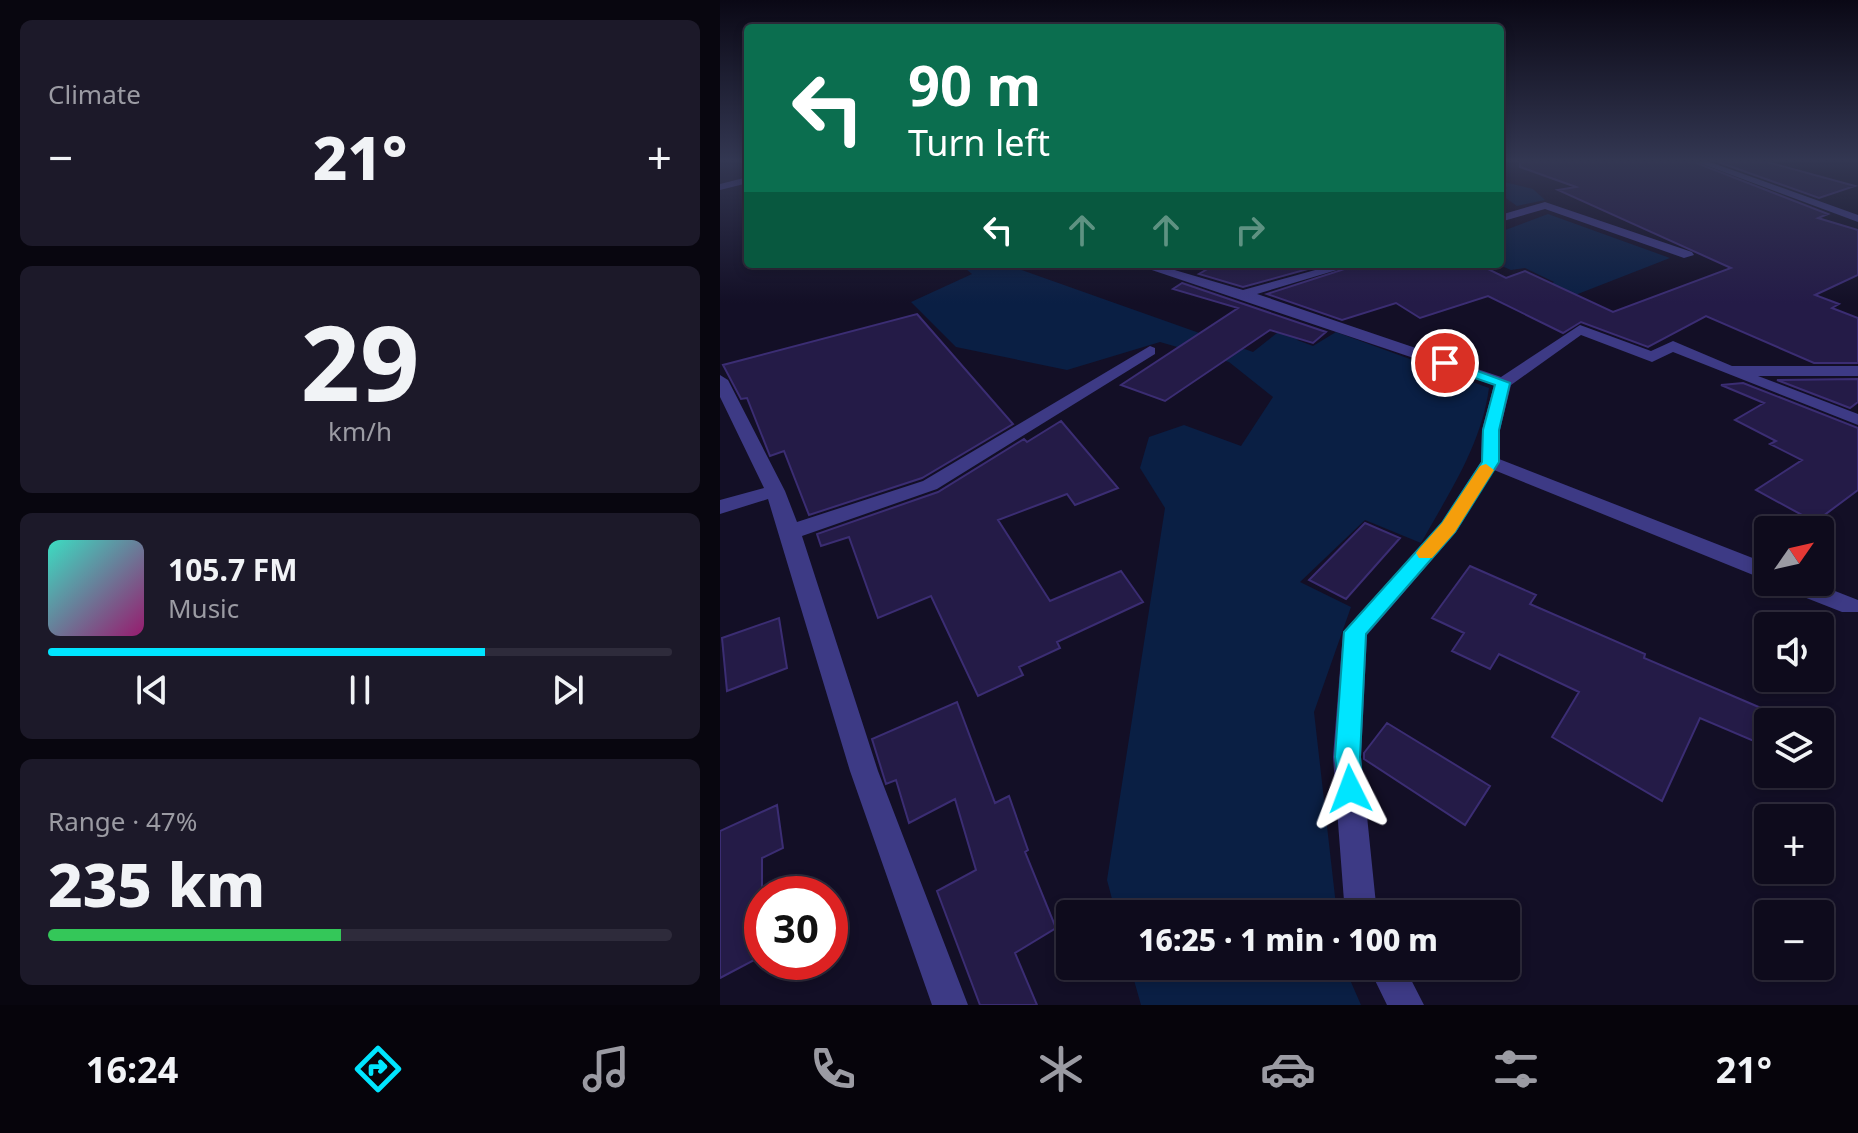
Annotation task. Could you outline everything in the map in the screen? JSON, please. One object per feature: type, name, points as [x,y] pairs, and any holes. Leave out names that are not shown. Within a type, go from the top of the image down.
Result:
[{"type":"street","points":[[1504,216],[1531,209]]},
{"type":"street","points":[[1556,209],[1688,255]]},
{"type":"street","points":[[1830,209],[1858,219]]},
{"type":"street","points":[[1154,268],[1243,294],[1503,383]]},
{"type":"street","points":[[1243,294],[1337,268]]},
{"type":"street","points":[[1360,900],[1347,757],[1355,632],[1449,527],[1490,462],[1491,430],[1503,383],[1580,329],[1652,357],[1673,346],[1858,420]]},
{"type":"street","points":[[790,532],[930,485],[1150,351]]},
{"type":"street","points":[[1730,371],[1858,371]]},
{"type":"street","points":[[720,380],[775,491],[790,532],[829,671],[892,859],[950,1005]]},
{"type":"street","points":[[1490,462],[1754,567]]},
{"type":"street","points":[[720,507],[775,491]]},
{"type":"street","points":[[1825,596],[1850,606]]},
{"type":"street","points":[[1393,980],[1406,1005]]},
{"type":"water","points":[[1548,214],[1670,258],[1565,299],[1542,288],[1554,282],[1525,268],[1511,270],[1504,267],[1504,230]]},
{"type":"water","points":[[965,268],[1016,268],[1253,352],[1282,329],[1302,336],[1297,340],[1313,346],[1336,332],[1489,388],[1471,449],[1421,543],[1365,520],[1300,582],[1351,607],[1314,712],[1335,900],[1112,900],[1107,880],[1165,508],[1140,468],[1149,437],[1184,425],[1241,446],[1273,397],[1229,362],[1160,342],[1067,370],[956,347],[911,302],[972,274]]},
{"type":"water","points":[[1134,980],[1350,980],[1361,1005],[1141,1005]]},
{"type":"building","points":[[1600,209],[1815,209],[1828,214],[1818,218],[1858,230],[1858,275],[1815,295],[1839,304],[1832,308],[1858,318],[1858,363],[1814,363],[1706,316],[1648,347],[1581,322],[1563,333],[1488,296],[1420,318],[1396,303],[1342,320],[1267,294],[1348,268],[1486,268],[1506,278],[1525,271],[1613,312],[1731,268]]},
{"type":"building","points":[[1209,268],[1312,268],[1243,287],[1199,274]]},
{"type":"building","points":[[1182,283],[1326,332],[1313,343],[1270,330],[1165,401],[1121,385],[1238,308],[1173,289]]},
{"type":"building","points":[[917,314],[1013,424],[922,478],[809,515],[784,451],[770,456],[747,398],[741,399],[723,365]]},
{"type":"building","points":[[1858,379],[1858,402],[1850,408],[1777,380]]},
{"type":"building","points":[[1743,383],[1858,428],[1858,490],[1823,516],[1804,516],[1756,490],[1802,460],[1770,444],[1776,441],[1735,420],[1764,403],[1721,385]]},
{"type":"building","points":[[1061,421],[1118,488],[1075,505],[1067,494],[998,520],[1050,601],[1121,571],[1143,602],[1057,642],[1060,648],[1019,667],[1023,675],[978,696],[931,596],[878,618],[849,537],[821,546],[817,534],[938,492],[1024,439],[1027,442]]},
{"type":"building","points":[[1365,523],[1400,538],[1346,599],[1309,580]]},
{"type":"building","points":[[1470,566],[1536,595],[1530,604],[1645,654],[1644,658],[1761,708],[1754,708],[1754,741],[1700,718],[1662,801],[1552,737],[1579,692],[1499,654],[1490,669],[1452,651],[1464,633],[1432,618]]},
{"type":"building","points":[[779,618],[787,668],[727,691],[722,638]]},
{"type":"building","points":[[957,702],[995,803],[1009,796],[1028,850],[1025,852],[1056,928],[1015,953],[1037,1005],[980,1005],[937,891],[976,870],[955,799],[909,823],[896,780],[886,784],[872,739]]},
{"type":"building","points":[[1387,723],[1490,786],[1465,825],[1364,759],[1364,753]]},
{"type":"building","points":[[777,805],[783,848],[762,858],[762,876],[744,876],[744,965],[720,978],[720,831]]},
{"type":"slow traffic","points":[[1425,553],[1449,527],[1486,470]]},
{"type":"route","points":[[1350,789],[1347,757],[1355,632],[1449,527],[1490,462],[1491,430],[1503,383],[1445,363]]}]
